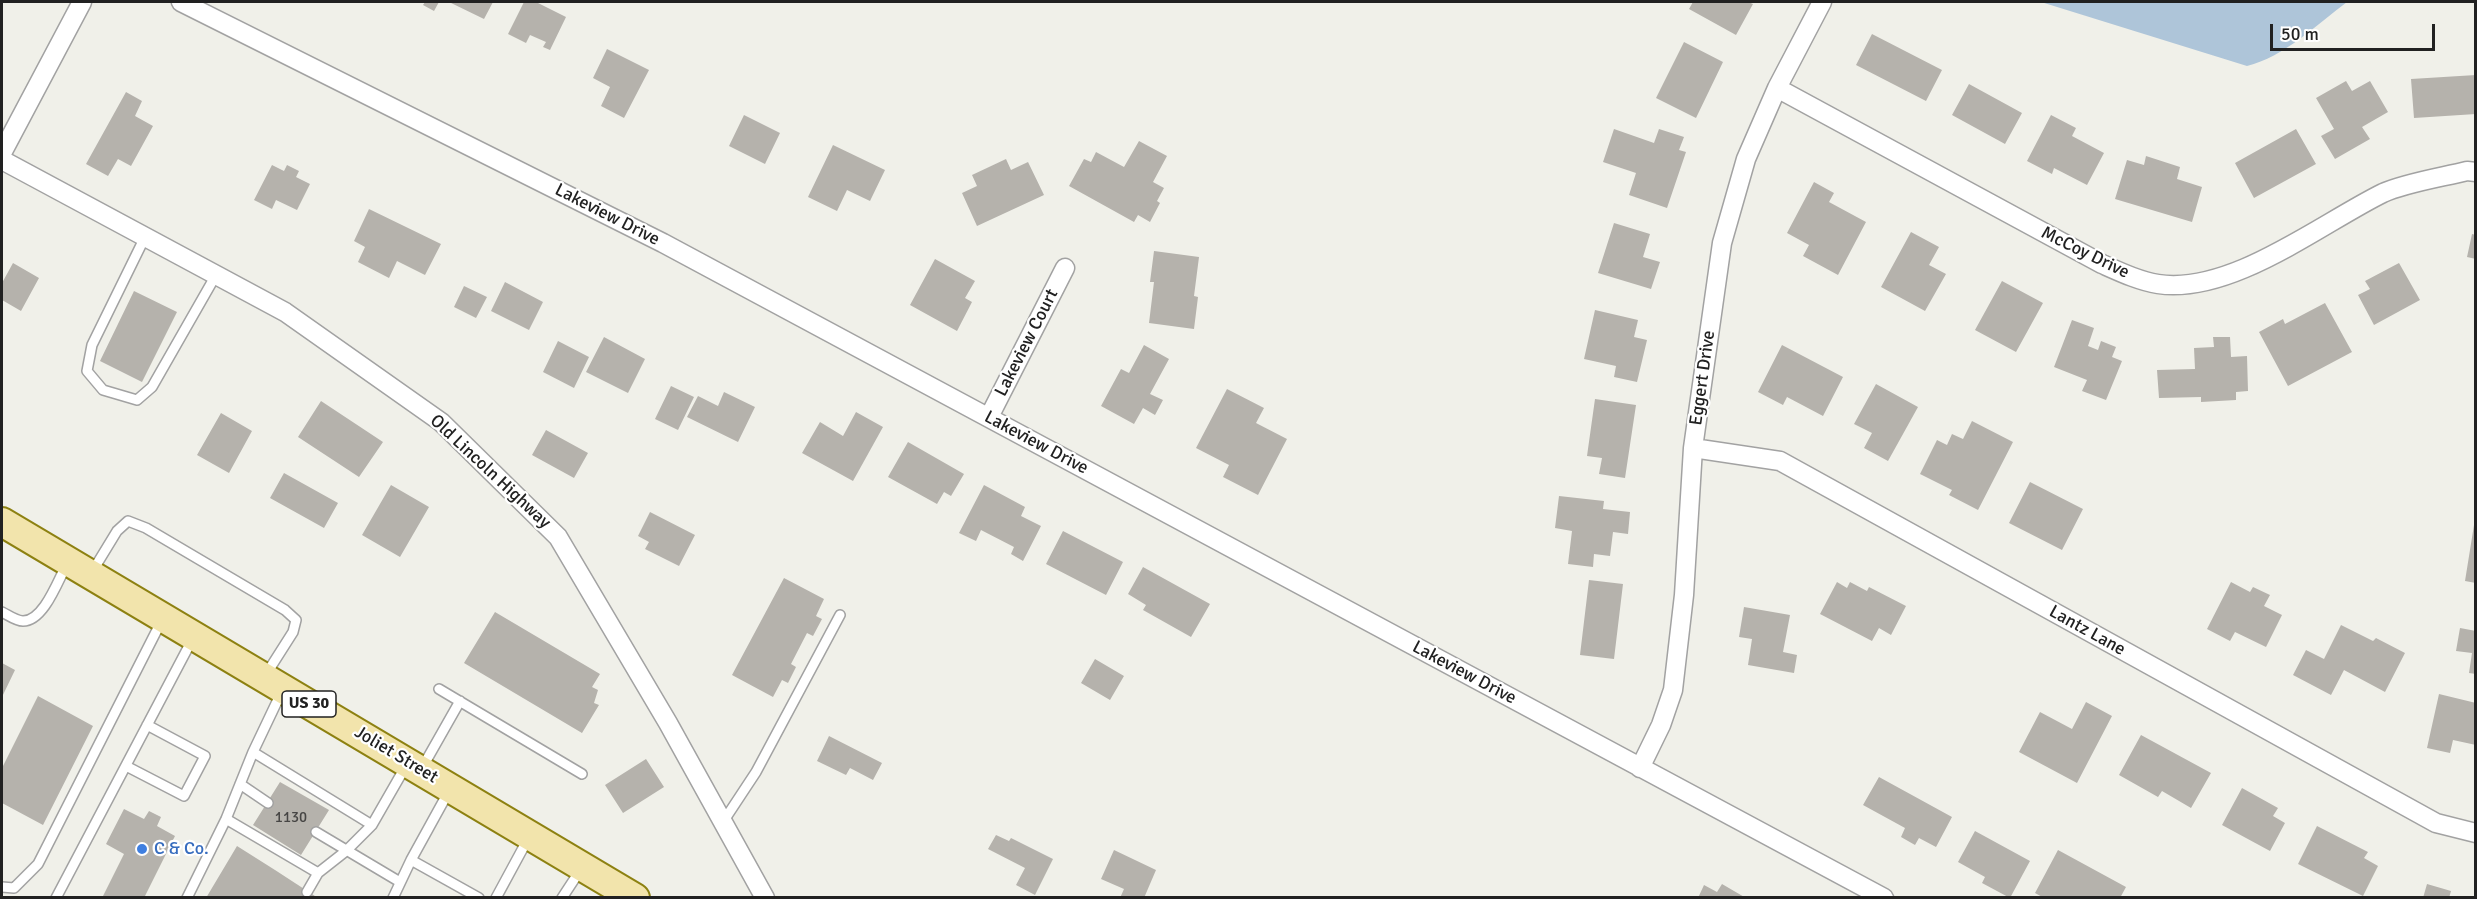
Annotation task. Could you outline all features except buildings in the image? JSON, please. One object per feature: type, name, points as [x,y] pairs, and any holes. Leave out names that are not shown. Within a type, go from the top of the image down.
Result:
[{"type":"main road","name":"Joliet Street","points":[[2,522],[635,897]]},
{"type":"street","points":[[2,153],[82,2]]},
{"type":"street","name":"Lakeview Drive","points":[[181,2],[663,243],[1884,897]]},
{"type":"street","name":"Eggert Drive","points":[[1640,768],[1661,725],[1673,690],[1684,595],[1693,448],[1722,243],[1746,159],[1777,88],[1822,2]]},
{"type":"street","name":"McCoy Drive","points":[[1777,88],[2102,264],[2130,276],[2159,284],[2189,284],[2215,279],[2244,269],[2386,192],[2467,171],[2475,172]]},
{"type":"street","name":"Old Lincoln Highway","points":[[2,160],[285,312],[441,422],[558,537],[668,723],[765,897]]},
{"type":"street","name":"Lakeview Court","points":[[989,417],[1065,268]]},
{"type":"street","name":"Lantz Lane","points":[[1693,448],[1780,461],[2436,823],[2475,833]]},
{"type":"lane","points":[[145,237],[92,345],[87,370],[103,390],[137,400],[152,387],[216,275]]},
{"type":"lane","points":[[2,612],[20,621],[31,620],[40,614],[80,567],[128,521],[146,528],[275,604],[296,620],[253,753],[226,819],[187,897]]},
{"type":"lane","points":[[723,822],[756,772],[840,615]]},
{"type":"lane","points":[[2,887],[14,888],[38,864],[164,617]]},
{"type":"lane","points":[[56,897],[194,635]]},
{"type":"lane","points":[[439,688],[582,774]]},
{"type":"lane","points":[[307,892],[318,873],[346,851],[372,825],[460,701]]},
{"type":"lane","points":[[126,766],[184,796],[190,786],[205,756],[147,725]]},
{"type":"lane","points":[[253,753],[372,825]]},
{"type":"lane","points":[[240,784],[268,803]]},
{"type":"lane","points":[[393,897],[450,788]]},
{"type":"lane","points":[[226,819],[318,873]]},
{"type":"lane","points":[[316,832],[400,882]]},
{"type":"lane","points":[[496,897],[530,835]]},
{"type":"lane","points":[[411,860],[479,897]]},
{"type":"lane","points":[[562,897],[582,866]]},
{"type":"water","points":[[2041,2],[2347,2],[2287,48],[2261,62],[2247,66]]},
{"type":"place","name":"C & Co.","points":[[142,849]]}]
